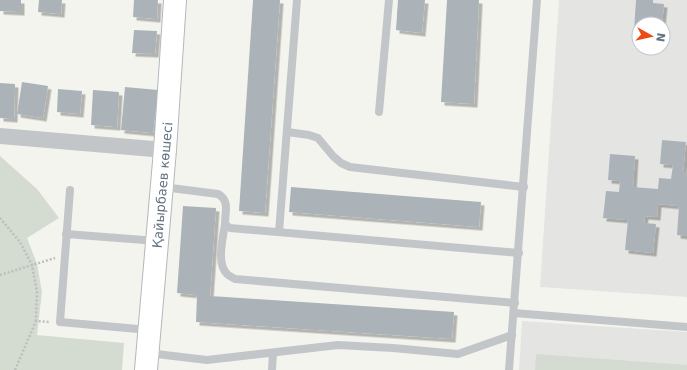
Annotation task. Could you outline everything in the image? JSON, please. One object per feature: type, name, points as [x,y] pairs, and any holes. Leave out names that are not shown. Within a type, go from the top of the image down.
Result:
[{"type":"street","name":"Қайырбаев көшесі","points":[[147,362],[165,150],[175,0]]},
{"type":"street","points":[[0,136],[165,150]]},
{"type":"lane","points":[[280,232],[297,0]]},
{"type":"lane","points":[[378,112],[389,0]]},
{"type":"lane","points":[[509,370],[519,254],[537,0]]},
{"type":"lane","points":[[287,132],[309,135],[318,138],[332,156],[341,163],[350,167],[524,187]]},
{"type":"lane","points":[[162,187],[218,194],[224,198],[226,204],[221,260],[222,267],[227,274],[235,278],[515,303]]},
{"type":"lane","points":[[70,190],[60,322],[150,330]]},
{"type":"lane","points":[[225,224],[230,228],[519,254]]},
{"type":"lane","points":[[66,234],[157,241]]},
{"type":"lane","points":[[514,313],[687,327]]},
{"type":"lane","points":[[147,362],[207,360],[338,345],[458,354],[512,335]]},
{"type":"lane","points":[[272,370],[273,353]]},
{"type":"path","points":[[0,218],[20,242],[32,265],[37,292],[36,321],[15,370]]},
{"type":"path","points":[[0,275],[65,256]]},
{"type":"path","points":[[36,321],[60,322]]},
{"type":"shaded area","points":[[559,0],[687,0],[687,297],[540,287]]},
{"type":"shaded area","points":[[0,156],[37,189],[59,218],[27,238],[37,264],[42,292],[37,335],[124,343],[122,370],[0,370]]},
{"type":"shaded area","points":[[522,321],[687,332],[687,370],[519,370]]},
{"type":"shaded area","points":[[536,354],[687,365],[687,370],[535,370]]},
{"type":"building","points":[[0,0],[21,0],[21,12],[0,11]]},
{"type":"building","points":[[39,0],[62,0],[61,14],[38,12]]},
{"type":"building","points":[[134,0],[158,0],[157,19],[133,17]]},
{"type":"building","points":[[253,0],[280,0],[265,213],[239,211]]},
{"type":"building","points":[[398,0],[425,0],[422,33],[396,30]]},
{"type":"building","points":[[447,0],[479,0],[474,104],[441,102]]},
{"type":"building","points":[[636,0],[653,0],[653,3],[664,4],[663,16],[635,16]]},
{"type":"building","points":[[134,30],[157,31],[155,54],[132,53]]},
{"type":"building","points":[[22,82],[48,86],[43,118],[17,114]]},
{"type":"building","points":[[0,83],[15,84],[14,119],[0,118]]},
{"type":"building","points":[[125,87],[158,90],[153,133],[121,130]]},
{"type":"building","points":[[58,89],[82,91],[80,114],[57,112]]},
{"type":"building","points":[[93,90],[119,92],[117,127],[91,125]]},
{"type":"building","points":[[662,140],[686,142],[683,172],[687,172],[687,236],[677,235],[679,206],[658,204],[657,217],[645,216],[644,223],[656,224],[653,253],[625,250],[628,220],[603,218],[606,191],[619,192],[620,181],[608,180],[610,154],[635,156],[633,187],[658,189],[659,178],[671,179],[673,165],[660,164]]},
{"type":"building","points":[[291,187],[481,202],[479,227],[289,212]]},
{"type":"building","points":[[183,206],[216,208],[210,296],[454,312],[452,339],[196,322],[197,295],[177,293]]}]
